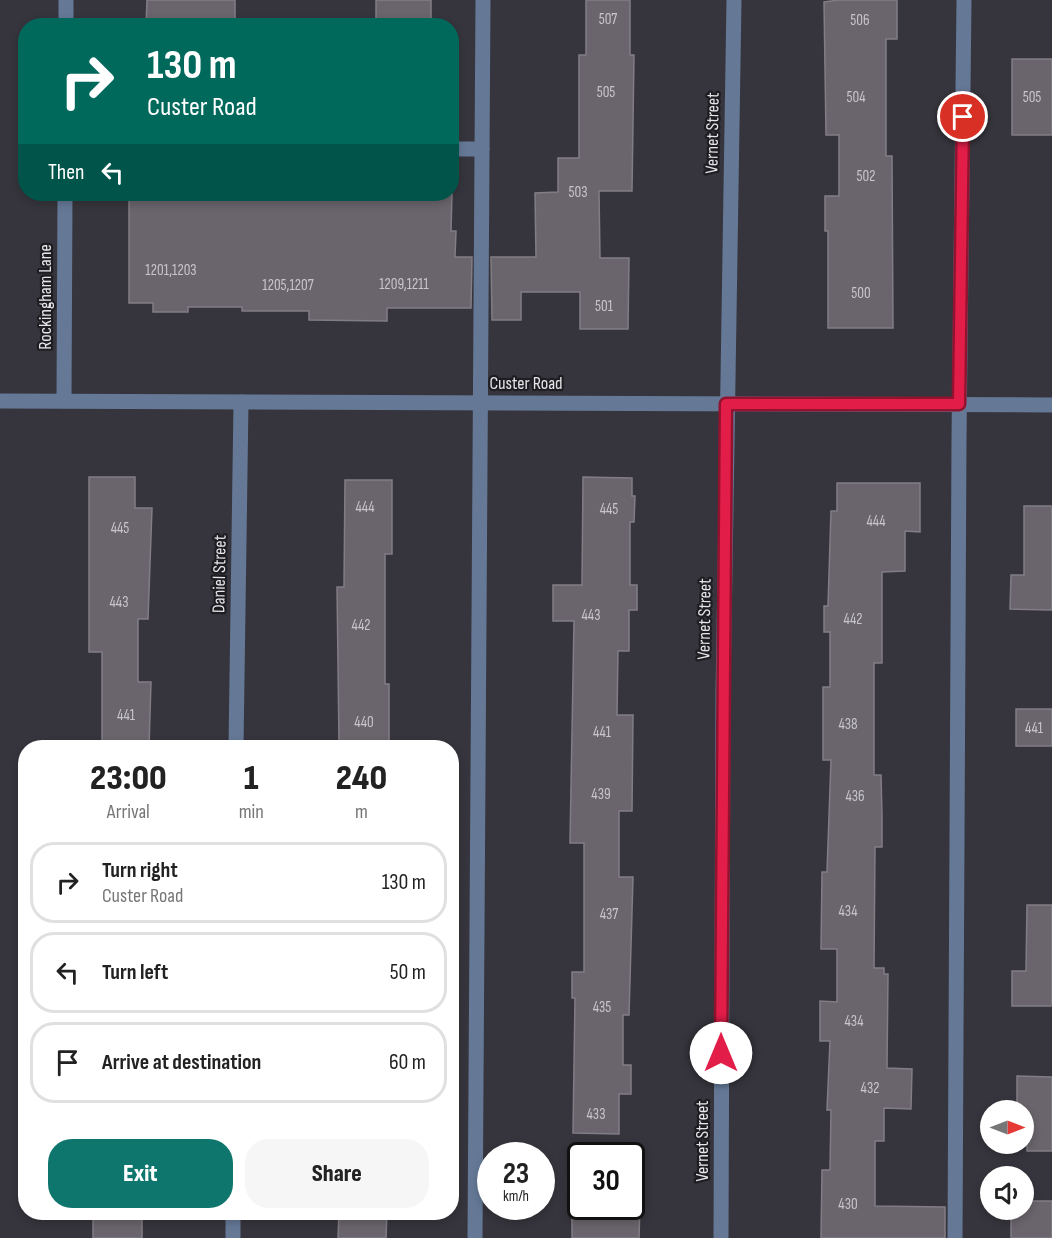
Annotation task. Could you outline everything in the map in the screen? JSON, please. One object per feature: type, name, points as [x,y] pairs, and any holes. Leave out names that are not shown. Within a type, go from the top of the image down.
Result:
[{"type":"street","points":[[66,0],[66,18]]},
{"type":"street","points":[[475,1238],[483,0]]},
{"type":"street","name":"Vernet Street","points":[[721,1238],[721,867],[726,404],[734,0]]},
{"type":"street","points":[[955,1238],[959,404],[964,0]]},
{"type":"street","points":[[459,149],[482,149]]},
{"type":"street","name":"Rockingham Lane","points":[[64,401],[65,201]]},
{"type":"street","name":"Custer Road","points":[[0,401],[1052,405]]},
{"type":"street","name":"Daniel Street","points":[[236,740],[241,402]]},
{"type":"street","points":[[233,1220],[233,1238]]},
{"type":"building","points":[[147,0],[235,0],[235,18],[146,18]]},
{"type":"building","points":[[376,0],[431,0],[431,18],[376,18]]},
{"type":"building","points":[[586,0],[630,0],[630,55],[634,55],[632,191],[599,191],[600,258],[629,258],[628,329],[580,329],[580,292],[521,292],[521,320],[492,320],[491,257],[536,257],[535,193],[558,192],[558,158],[579,158],[579,55],[586,55]]},
{"type":"building","points":[[897,0],[897,39],[886,39],[886,156],[892,156],[893,328],[828,328],[828,231],[825,231],[825,196],[839,196],[839,135],[826,135],[824,2]]},
{"type":"building","points":[[1012,59],[1052,59],[1052,135],[1012,135]]},
{"type":"building","points":[[129,201],[452,201],[451,231],[456,231],[455,257],[472,257],[471,308],[387,308],[387,321],[309,320],[309,311],[242,311],[242,307],[188,307],[188,312],[153,312],[153,303],[129,303]]},
{"type":"building","points":[[89,477],[135,477],[135,508],[152,508],[148,619],[138,619],[138,682],[151,682],[149,740],[102,740],[102,652],[89,652]]},
{"type":"building","points":[[583,477],[632,478],[632,496],[635,496],[634,522],[630,522],[630,585],[637,585],[637,610],[629,610],[629,651],[618,651],[617,715],[633,715],[632,811],[619,811],[619,877],[633,877],[629,1015],[623,1015],[623,1065],[631,1065],[631,1094],[619,1094],[619,1134],[573,1133],[575,998],[572,998],[572,972],[584,972],[584,843],[570,843],[574,621],[553,621],[553,585],[582,585]]},
{"type":"building","points":[[345,480],[392,480],[392,554],[385,554],[385,684],[389,684],[389,740],[339,740],[337,587],[344,587]]},
{"type":"building","points":[[837,483],[920,483],[920,532],[905,531],[905,571],[882,572],[882,663],[874,663],[874,775],[881,775],[882,847],[875,847],[874,968],[884,968],[884,974],[888,974],[887,1068],[912,1069],[911,1109],[884,1108],[884,1141],[875,1141],[875,1206],[945,1207],[945,1238],[821,1238],[822,1170],[830,1170],[831,1110],[827,1110],[830,1041],[820,1041],[820,1001],[837,1002],[837,949],[821,949],[822,872],[827,872],[831,760],[823,760],[823,687],[830,687],[830,632],[824,632],[824,606],[828,606],[831,511],[837,511]]},
{"type":"building","points":[[1024,506],[1052,506],[1052,610],[1010,609],[1011,575],[1024,575]]},
{"type":"building","points":[[1016,709],[1052,709],[1052,746],[1016,746]]},
{"type":"building","points":[[1027,905],[1052,905],[1052,1006],[1012,1006],[1012,971],[1026,971]]},
{"type":"building","points":[[1017,1076],[1052,1077],[1052,1151],[1034,1151],[1034,1100],[1017,1100]]},
{"type":"building","points":[[1034,1201],[1052,1201],[1052,1238],[1011,1238],[1011,1220],[1034,1220]]},
{"type":"building","points":[[93,1220],[142,1220],[142,1238],[93,1238]]},
{"type":"building","points":[[339,1220],[387,1220],[386,1238],[338,1238]]},
{"type":"building","points":[[572,1220],[640,1220],[639,1238],[572,1238]]},
{"type":"route","points":[[721,1053],[726,404],[959,404],[963,117]]}]
